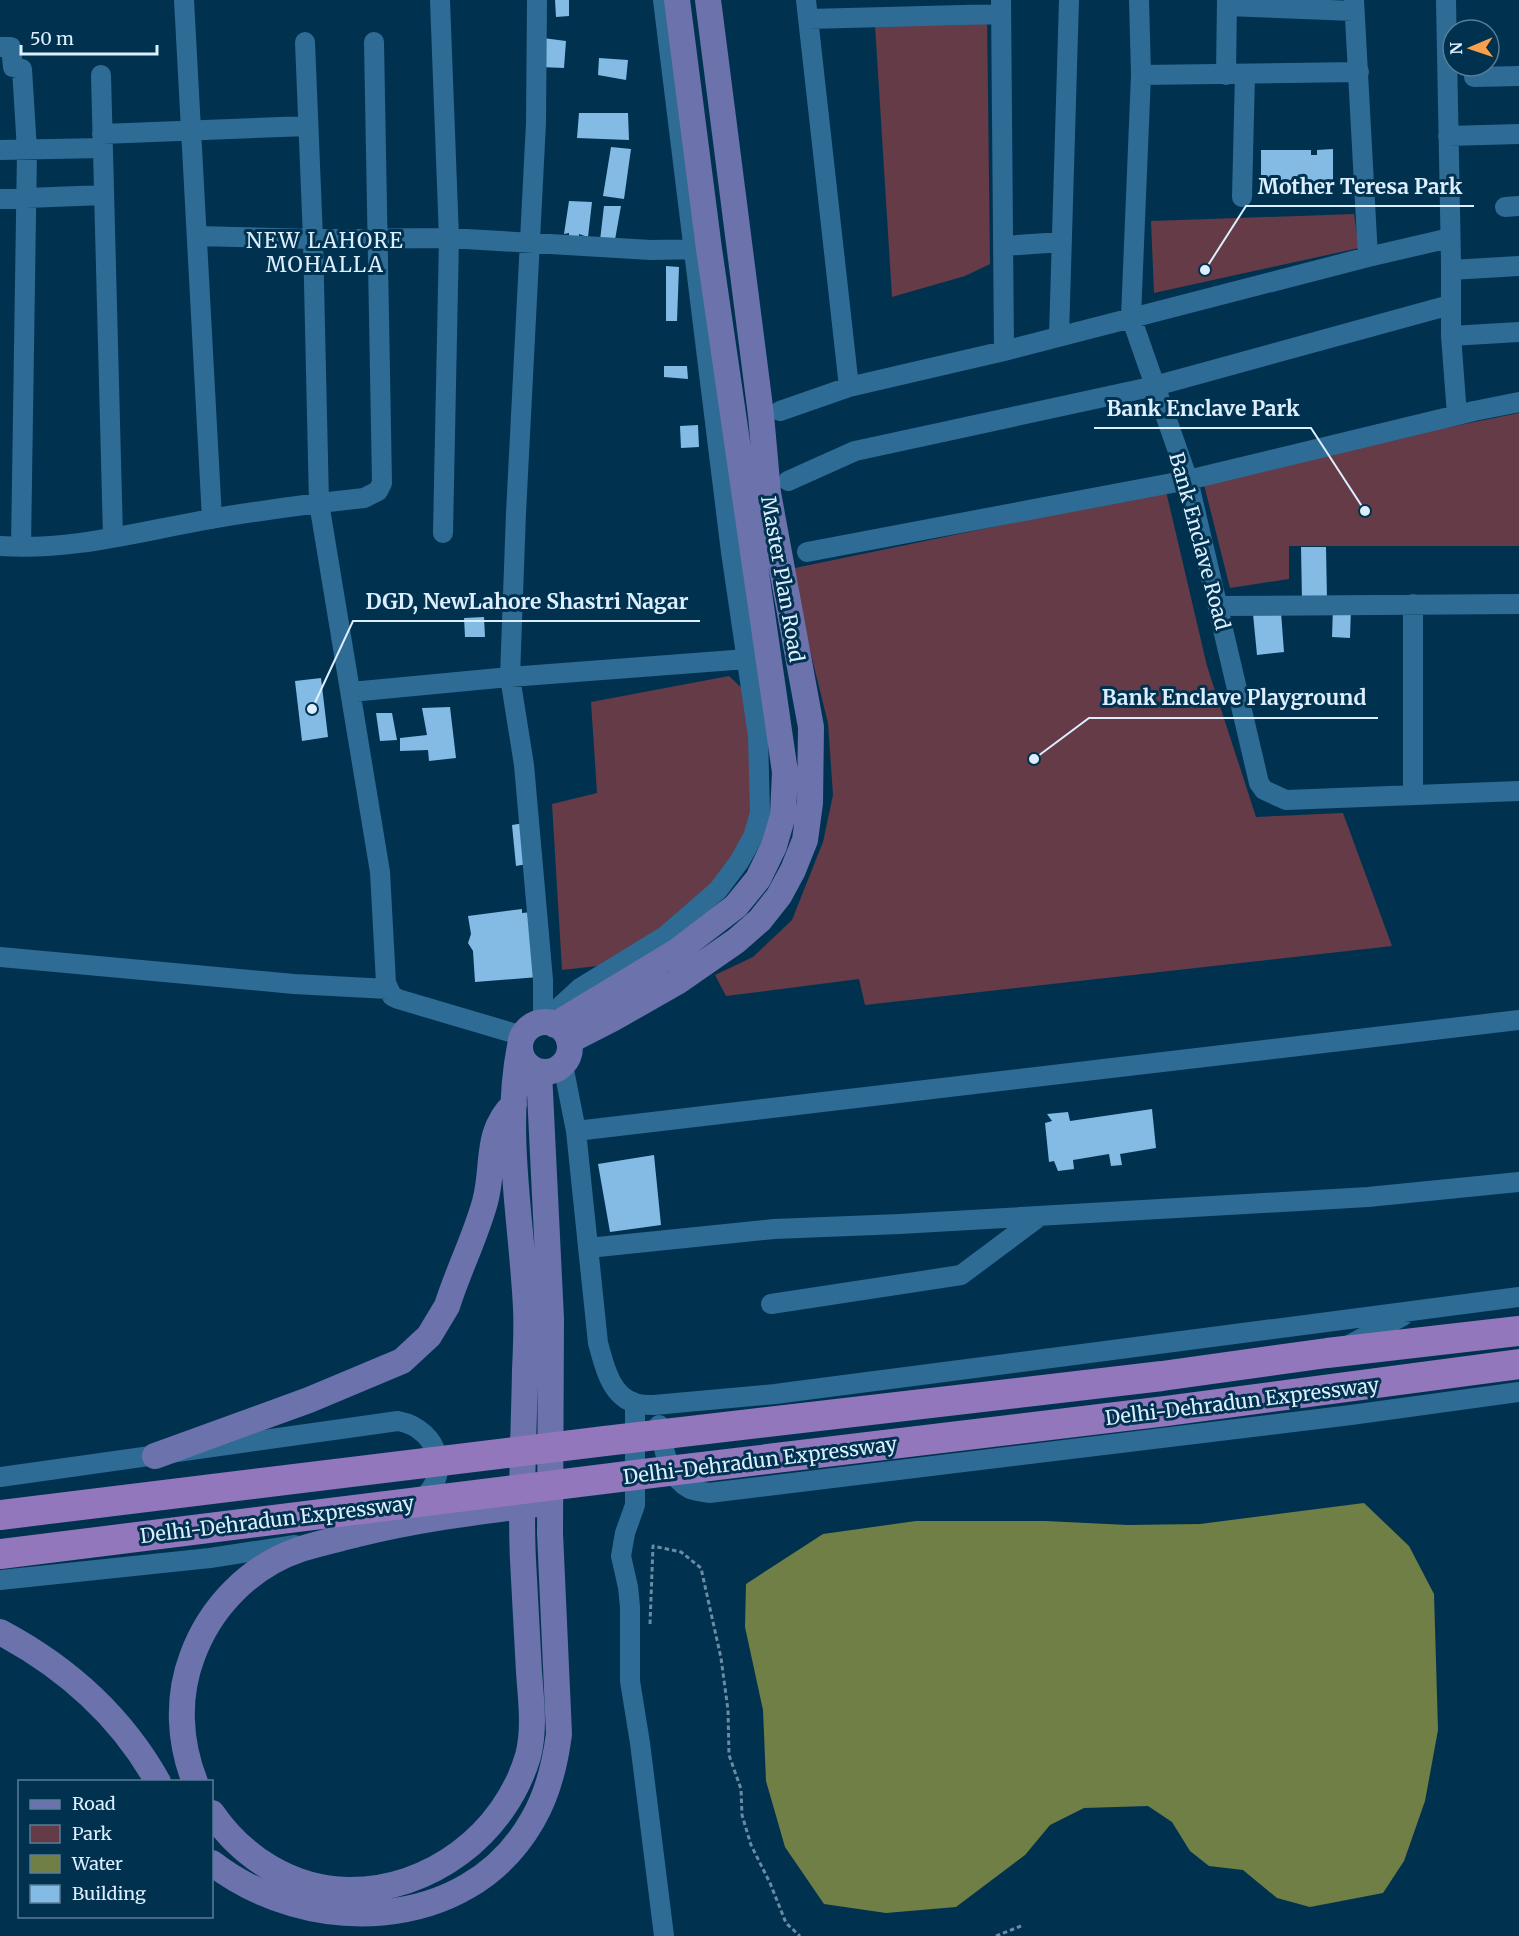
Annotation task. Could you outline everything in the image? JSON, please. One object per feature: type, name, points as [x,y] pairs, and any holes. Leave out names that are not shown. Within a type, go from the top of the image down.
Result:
[{"type":"highway","name":"Delhi-Dehradun Expressway","points":[[0,1515],[1519,1331]]},
{"type":"highway","name":"Delhi-Dehradun Expressway","points":[[0,1554],[1166,1411],[1346,1401],[1428,1390],[1519,1364]]},
{"type":"main road","points":[[213,1814],[234,1841],[268,1867],[297,1880],[328,1889],[372,1889],[415,1878],[435,1869],[472,1843],[501,1812],[512,1794],[521,1775],[532,1734],[522,1535],[526,1310],[515,1148],[515,1072],[545,1044],[676,952],[736,906],[758,879],[774,846],[783,815],[785,772],[749,600],[701,249],[677,0]]},
{"type":"main road","name":"Master Plan Road","points":[[545,1044],[612,1019],[677,982],[736,941],[760,920],[779,896],[805,840],[810,803],[811,727],[767,487],[761,415],[708,0]]},
{"type":"main road","points":[[213,1864],[238,1886],[277,1908],[321,1920],[366,1923],[388,1921],[432,1908],[472,1887],[498,1865],[520,1839],[532,1820],[551,1779],[559,1734],[550,1533],[551,1319],[545,1044]]},
{"type":"main road","points":[[155,1456],[309,1400],[402,1361],[421,1346],[439,1322],[447,1306],[485,1201],[494,1134],[514,1104]]},
{"type":"main road","points":[[194,1780],[185,1748],[182,1727],[183,1696],[189,1665],[196,1645],[217,1609],[239,1586],[264,1566],[302,1549],[404,1522],[562,1501],[652,1473]]},
{"type":"main road","points":[[0,1632],[53,1664],[99,1703],[136,1746],[158,1780]]},
{"type":"street","points":[[184,0],[212,519]]},
{"type":"street","points":[[440,0],[448,238],[443,532]]},
{"type":"street","points":[[537,0],[536,123],[510,677],[524,765],[543,980],[545,1044],[576,1131],[598,1343],[605,1370],[623,1397],[645,1404],[775,1394],[1519,1297]]},
{"type":"street","points":[[197,236],[313,239],[448,238],[651,250],[701,249],[663,0]]},
{"type":"street","points":[[1059,336],[1070,0]]},
{"type":"street","name":"Bank Enclave Road","points":[[1139,0],[1141,75],[1131,317],[1188,480],[1259,783],[1264,790],[1286,800],[1519,792]]},
{"type":"street","points":[[1446,0],[1450,305],[1457,416]]},
{"type":"street","points":[[1242,197],[1235,74],[1227,3],[1354,5],[1368,257]]},
{"type":"street","points":[[849,387],[807,10],[1001,7],[1004,351]]},
{"type":"street","points":[[305,42],[313,239],[319,503],[380,872],[386,983],[392,996],[398,999],[545,1044]]},
{"type":"street","points":[[0,546],[49,547],[212,519],[373,496],[378,491],[381,483],[374,42]]},
{"type":"street","points":[[0,47],[11,47],[13,67],[22,69],[27,150],[21,547]]},
{"type":"street","points":[[1141,75],[1359,72]]},
{"type":"street","points":[[101,75],[112,537]]},
{"type":"street","points":[[1501,76],[1519,76]]},
{"type":"street","points":[[0,150],[27,150],[191,131],[308,126]]},
{"type":"street","points":[[1448,136],[1519,134]]},
{"type":"street","points":[[0,199],[104,195]]},
{"type":"street","points":[[780,411],[849,387],[1004,351],[1450,237]]},
{"type":"street","points":[[1003,246],[1062,242]]},
{"type":"street","points":[[1451,270],[1519,266]]},
{"type":"street","points":[[788,481],[855,451],[1155,386],[1450,305]]},
{"type":"street","points":[[1451,336],[1519,332]]},
{"type":"street","points":[[807,552],[1188,480],[1519,402]]},
{"type":"street","points":[[545,1044],[580,988],[666,936],[718,890],[739,862],[753,837],[760,813],[758,736],[747,659],[749,600]]},
{"type":"street","points":[[1413,604],[1413,795]]},
{"type":"street","points":[[1218,606],[1519,604]]},
{"type":"street","points":[[351,692],[747,659]]},
{"type":"street","points":[[0,957],[294,984],[388,989]]},
{"type":"street","points":[[576,1131],[1519,1020]]},
{"type":"street","points":[[588,1248],[774,1228],[900,1224],[1368,1197],[1519,1182]]},
{"type":"street","points":[[771,1304],[961,1275],[1040,1216]]},
{"type":"street","points":[[1336,1352],[1412,1311]]},
{"type":"street","points":[[1332,1320],[1412,1343]]},
{"type":"street","points":[[645,1404],[668,1464],[678,1479],[691,1489],[709,1493],[1428,1390],[1519,1392]]},
{"type":"street","points":[[1346,1401],[1388,1396]]},
{"type":"street","points":[[645,1404],[635,1505],[625,1533],[621,1556],[630,1607],[630,1681],[664,1936]]},
{"type":"street","points":[[0,1477],[398,1421],[416,1427],[430,1439],[438,1457],[434,1485],[423,1500],[342,1539],[210,1558],[0,1580]]},
{"type":"path","points":[[650,1630],[653,1546],[681,1552],[701,1568],[721,1658],[728,1710],[729,1755],[741,1789],[742,1815],[751,1845],[786,1923],[800,1936]]},
{"type":"path","points":[[996,1936],[1021,1926]]},
{"type":"green space","points":[[874,9],[987,12],[990,264],[965,276],[892,297]]},
{"type":"green space","points":[[1354,214],[1359,248],[1154,293],[1151,221]]},
{"type":"green space","points":[[1519,413],[1519,546],[1289,546],[1289,579],[1230,588],[1202,477]]},
{"type":"green space","points":[[1166,491],[1207,666],[1256,817],[1343,813],[1392,946],[865,1005],[859,979],[726,996],[715,975],[753,957],[792,920],[823,842],[833,795],[828,723],[790,569]]},
{"type":"green space","points":[[729,676],[749,695],[760,814],[730,875],[672,929],[606,965],[562,970],[552,804],[597,793],[591,702]]},
{"type":"water","points":[[1364,1503],[1409,1546],[1434,1594],[1438,1730],[1425,1801],[1404,1861],[1383,1893],[1310,1907],[1277,1898],[1243,1870],[1209,1866],[1190,1851],[1172,1822],[1148,1806],[1084,1808],[1050,1825],[1025,1855],[956,1907],[886,1913],[824,1904],[785,1847],[766,1781],[763,1710],[745,1627],[746,1584],[823,1534],[916,1521],[1200,1524]]},
{"type":"building","points":[[555,0],[569,0],[569,16],[556,17]]},
{"type":"building","points":[[543,38],[566,41],[564,68],[541,67]]},
{"type":"building","points":[[599,58],[628,60],[626,80],[598,75]]},
{"type":"building","points":[[579,113],[628,113],[629,140],[577,138]]},
{"type":"building","points":[[611,147],[631,149],[624,199],[603,196]]},
{"type":"building","points":[[1333,149],[1333,184],[1281,184],[1281,178],[1274,178],[1274,183],[1261,184],[1261,150],[1311,150],[1311,155],[1317,155],[1317,150]]},
{"type":"building","points":[[569,201],[592,202],[588,237],[579,234],[579,237],[569,237],[569,233],[564,234]]},
{"type":"building","points":[[604,206],[621,206],[613,251],[599,249]]},
{"type":"building","points":[[666,266],[679,267],[677,321],[666,321]]},
{"type":"building","points":[[664,366],[687,366],[688,379],[664,377]]},
{"type":"building","points":[[698,425],[699,447],[681,448],[680,426]]},
{"type":"building","points":[[1301,547],[1326,547],[1327,599],[1302,600]]},
{"type":"building","points":[[1333,606],[1351,607],[1350,638],[1332,637]]},
{"type":"building","points":[[1281,612],[1284,652],[1257,655],[1253,614]]},
{"type":"building","points":[[484,617],[485,637],[465,637],[464,618]]},
{"type":"building","points":[[321,678],[328,737],[302,741],[295,681]]},
{"type":"building","points":[[450,707],[456,758],[429,761],[428,750],[400,751],[400,738],[427,735],[422,708]]},
{"type":"building","points":[[376,713],[392,713],[397,740],[380,741]]},
{"type":"building","points":[[524,823],[527,864],[516,866],[512,825]]},
{"type":"building","points":[[522,909],[522,913],[533,912],[538,977],[475,982],[473,951],[468,943],[471,934],[468,916]]},
{"type":"building","points":[[1152,1109],[1156,1148],[1120,1154],[1122,1165],[1111,1166],[1109,1154],[1073,1160],[1074,1169],[1058,1171],[1054,1161],[1049,1162],[1045,1123],[1052,1121],[1047,1114],[1068,1112],[1070,1121]]},
{"type":"building","points":[[654,1155],[661,1225],[610,1232],[598,1164]]},
{"type":"place","name":"Mother Teresa Park","points":[[1205,270]]},
{"type":"place","name":"Bank Enclave Park","points":[[1365,511]]},
{"type":"place","name":"DGD, NewLahore Shastri Nagar","points":[[312,709]]},
{"type":"place","name":"Bank Enclave Playground","points":[[1034,759]]},
{"type":"district","name":"NEW LAHORE MOHALLA","points":[[325,252]]}]
